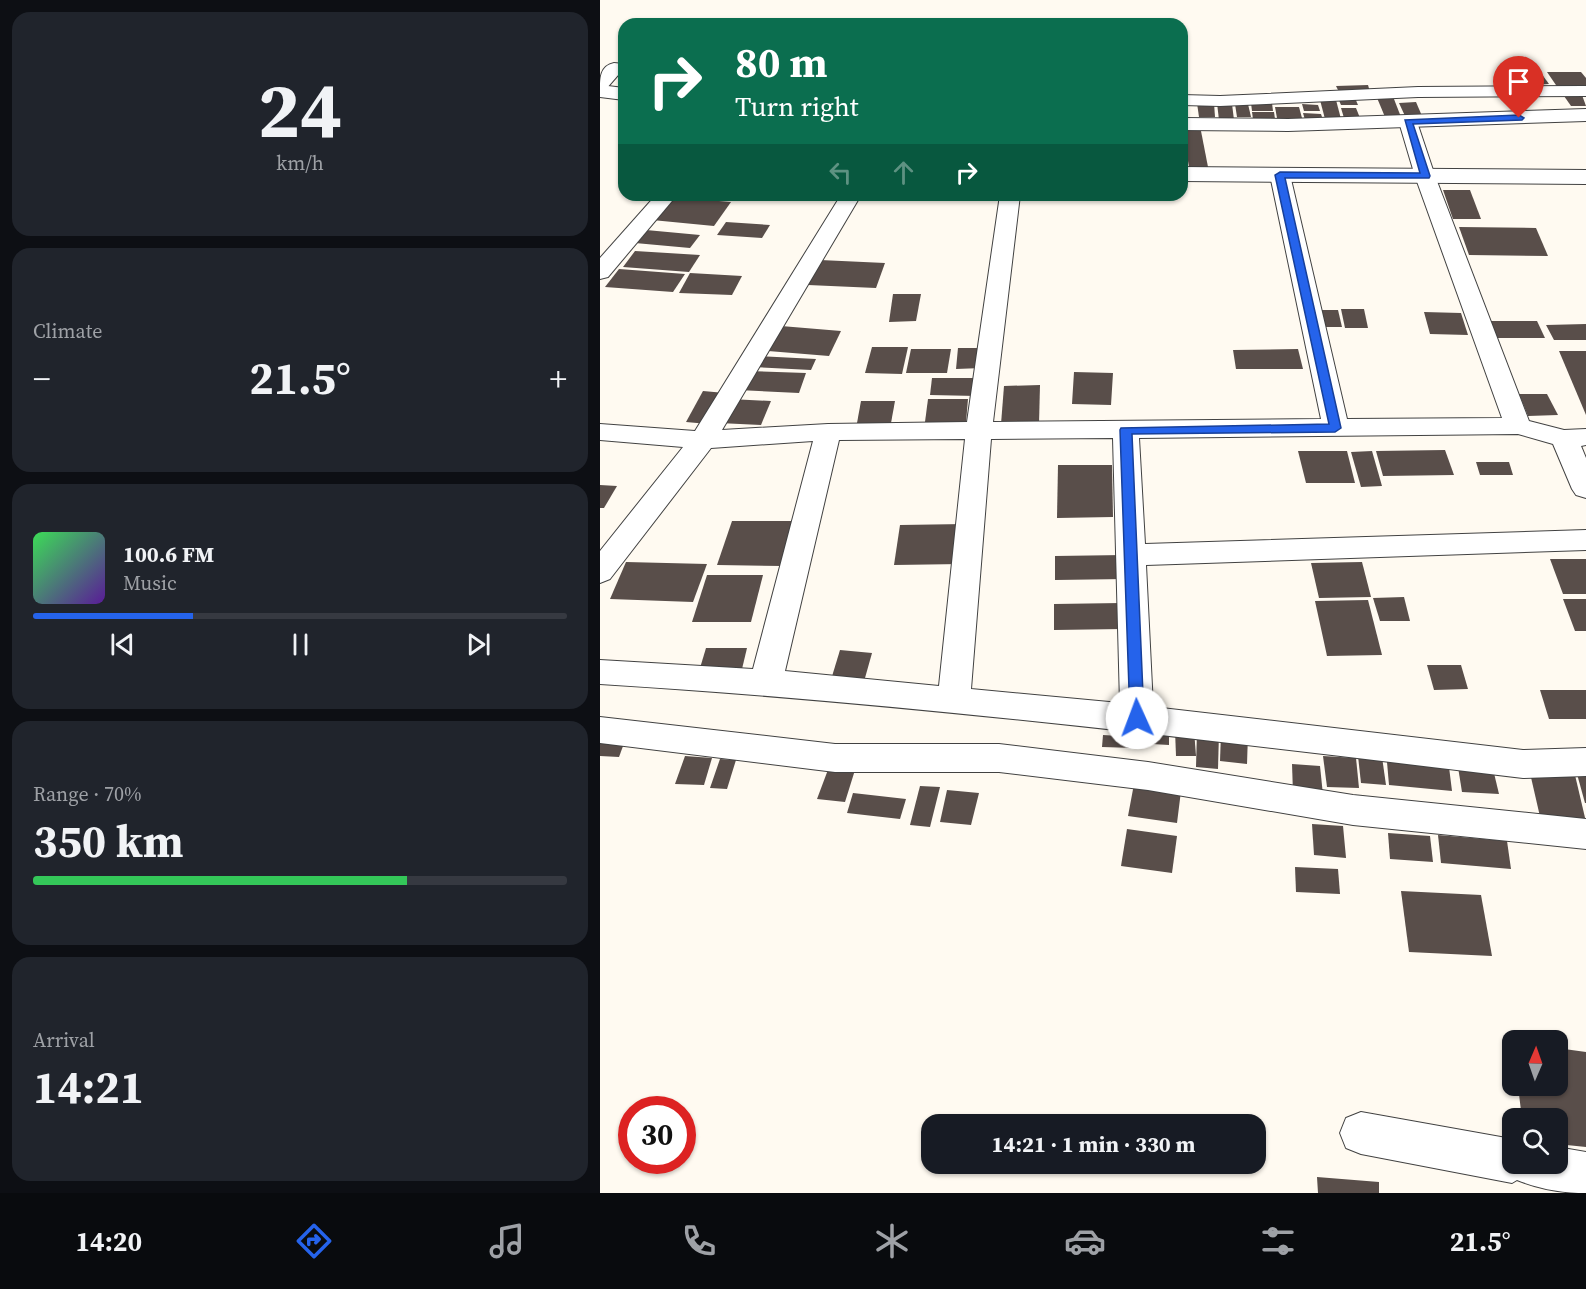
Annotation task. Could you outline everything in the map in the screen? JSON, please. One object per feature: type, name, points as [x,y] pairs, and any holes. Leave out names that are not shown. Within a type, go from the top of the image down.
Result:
[{"type":"street","points":[[600,85],[614,68],[618,68]]},
{"type":"street","points":[[600,91],[618,93]]},
{"type":"street","points":[[1188,100],[1396,92],[1586,91]]},
{"type":"street","points":[[1188,124],[1288,125],[1586,115]]},
{"type":"street","points":[[1408,122],[1425,176],[1518,426]]},
{"type":"street","points":[[1188,174],[1586,177]]},
{"type":"street","points":[[1280,175],[1335,428]]},
{"type":"street","points":[[600,272],[662,201]]},
{"type":"street","points":[[600,572],[703,440],[847,201]]},
{"type":"street","points":[[954,700],[979,432],[1009,201]]},
{"type":"street","points":[[600,432],[703,440],[828,432],[1518,426],[1575,438],[1586,489]]},
{"type":"street","points":[[1126,430],[1137,718]]},
{"type":"street","points":[[766,682],[828,432]]},
{"type":"street","points":[[1130,555],[1586,540]]},
{"type":"street","points":[[600,672],[766,682],[1137,718],[1523,764],[1586,762]]},
{"type":"street","points":[[600,730],[835,758],[999,758],[1148,776],[1353,810],[1586,834]]},
{"type":"street","points":[[1361,1133],[1502,1159]]},
{"type":"street","points":[[1568,1171],[1586,1174]]},
{"type":"building","points":[[1538,69],[1549,84],[1531,85],[1522,70]]},
{"type":"building","points":[[1547,72],[1581,72],[1586,78],[1586,88],[1558,88]]},
{"type":"building","points":[[1368,85],[1370,92],[1339,92],[1336,86]]},
{"type":"building","points":[[1375,93],[1392,94],[1401,117],[1385,117]]},
{"type":"building","points":[[1582,95],[1586,106],[1571,106],[1564,96]]},
{"type":"building","points":[[1338,98],[1355,98],[1358,105],[1341,105]]},
{"type":"building","points":[[1320,100],[1336,100],[1341,119],[1325,119]]},
{"type":"building","points":[[1416,102],[1422,116],[1405,116],[1399,103]]},
{"type":"building","points":[[1197,103],[1214,103],[1215,117],[1199,117]]},
{"type":"building","points":[[1217,103],[1232,104],[1234,120],[1219,120]]},
{"type":"building","points":[[1251,103],[1272,103],[1273,111],[1252,111]]},
{"type":"building","points":[[1235,104],[1248,104],[1251,117],[1237,117]]},
{"type":"building","points":[[1302,104],[1318,105],[1320,111],[1304,111]]},
{"type":"building","points":[[1275,107],[1299,107],[1302,118],[1277,118]]},
{"type":"building","points":[[1341,108],[1356,108],[1360,118],[1344,118]]},
{"type":"building","points":[[1252,112],[1274,112],[1275,119],[1253,119]]},
{"type":"building","points":[[1303,113],[1321,114],[1323,120],[1305,120]]},
{"type":"building","points":[[1188,131],[1201,131],[1208,167],[1189,167]]},
{"type":"building","points":[[1443,190],[1470,190],[1481,219],[1453,219]]},
{"type":"building","points":[[668,201],[731,202],[714,226],[652,220]]},
{"type":"building","points":[[726,222],[770,225],[762,238],[717,235]]},
{"type":"building","points":[[1459,227],[1536,228],[1548,256],[1469,255]]},
{"type":"building","points":[[646,230],[700,235],[690,248],[635,243]]},
{"type":"building","points":[[635,251],[700,255],[689,272],[623,267]]},
{"type":"building","points":[[820,260],[885,263],[876,288],[808,285]]},
{"type":"building","points":[[619,269],[685,274],[673,292],[605,287]]},
{"type":"building","points":[[690,273],[742,276],[732,295],[679,293]]},
{"type":"building","points":[[893,294],[921,294],[916,321],[889,322]]},
{"type":"building","points":[[1341,309],[1364,309],[1368,328],[1345,328]]},
{"type":"building","points":[[1316,310],[1338,310],[1342,327],[1320,327]]},
{"type":"building","points":[[1424,312],[1461,313],[1468,335],[1430,334]]},
{"type":"building","points":[[1489,321],[1537,321],[1545,338],[1496,338]]},
{"type":"building","points":[[1586,324],[1586,340],[1554,340],[1546,325]]},
{"type":"building","points":[[769,325],[841,331],[829,356],[756,350]]},
{"type":"building","points":[[872,347],[908,347],[902,374],[865,373]]},
{"type":"building","points":[[958,348],[984,348],[982,368],[956,369]]},
{"type":"building","points":[[911,349],[951,349],[947,373],[906,373]]},
{"type":"building","points":[[1298,349],[1303,369],[1236,369],[1233,350]]},
{"type":"building","points":[[1559,351],[1586,351],[1586,415]]},
{"type":"building","points":[[757,356],[816,359],[811,370],[752,367]]},
{"type":"building","points":[[747,371],[806,373],[799,393],[738,390]]},
{"type":"building","points":[[1074,372],[1113,373],[1111,405],[1072,404]]},
{"type":"building","points":[[932,378],[979,378],[977,396],[930,395]]},
{"type":"building","points":[[1040,385],[1039,424],[1001,424],[1004,386]]},
{"type":"building","points":[[703,391],[725,393],[708,424],[686,422]]},
{"type":"building","points":[[1519,394],[1547,394],[1558,415],[1528,416]]},
{"type":"building","points":[[730,399],[771,401],[761,425],[719,423]]},
{"type":"building","points":[[928,399],[968,399],[966,422],[925,422]]},
{"type":"building","points":[[861,401],[895,401],[891,423],[857,423]]},
{"type":"building","points":[[1445,450],[1454,475],[1383,476],[1376,451]]},
{"type":"building","points":[[1298,451],[1347,451],[1355,483],[1306,483]]},
{"type":"building","points":[[1372,451],[1382,486],[1361,487],[1351,452]]},
{"type":"building","points":[[1476,462],[1509,462],[1513,475],[1480,475]]},
{"type":"building","points":[[1058,465],[1112,465],[1113,517],[1057,518]]},
{"type":"building","points":[[600,485],[617,486],[604,508],[600,508]]},
{"type":"building","points":[[732,521],[795,521],[782,566],[717,565]]},
{"type":"building","points":[[965,524],[962,564],[894,565],[900,525]]},
{"type":"building","points":[[1124,555],[1125,579],[1055,580],[1055,556]]},
{"type":"building","points":[[1550,559],[1586,559],[1586,594],[1563,594]]},
{"type":"building","points":[[626,562],[707,564],[693,602],[610,599]]},
{"type":"building","points":[[1362,562],[1371,597],[1319,598],[1311,563]]},
{"type":"building","points":[[707,575],[763,575],[751,622],[692,622]]},
{"type":"building","points":[[1404,597],[1410,621],[1380,621],[1373,598]]},
{"type":"building","points":[[1563,599],[1586,599],[1586,631],[1575,631]]},
{"type":"building","points":[[1368,600],[1382,655],[1327,656],[1315,601]]},
{"type":"building","points":[[1121,603],[1122,629],[1054,630],[1054,604]]},
{"type":"building","points":[[706,648],[747,648],[742,669],[700,668]]},
{"type":"building","points":[[840,650],[872,653],[863,685],[830,683]]},
{"type":"building","points":[[1427,665],[1461,665],[1468,689],[1434,690]]},
{"type":"building","points":[[1540,690],[1586,690],[1586,719],[1549,719]]},
{"type":"building","points":[[1152,729],[1169,729],[1169,745],[1152,744]]},
{"type":"building","points":[[1175,730],[1194,730],[1196,756],[1176,756]]},
{"type":"building","points":[[1197,731],[1219,733],[1218,769],[1196,767]]},
{"type":"building","points":[[1221,733],[1248,734],[1247,764],[1220,761]]},
{"type":"building","points":[[1103,735],[1135,737],[1134,748],[1102,747]]},
{"type":"building","points":[[600,736],[626,738],[619,757],[600,756]]},
{"type":"building","points":[[685,756],[712,758],[704,785],[675,784]]},
{"type":"building","points":[[1323,756],[1356,758],[1359,788],[1327,787]]},
{"type":"building","points":[[1358,756],[1382,757],[1386,785],[1361,783]]},
{"type":"building","points":[[720,759],[736,760],[727,789],[710,788]]},
{"type":"building","points":[[1387,762],[1449,767],[1452,791],[1389,785]]},
{"type":"building","points":[[1292,764],[1320,766],[1323,795],[1293,793]]},
{"type":"building","points":[[829,767],[855,770],[845,802],[817,799]]},
{"type":"building","points":[[1458,767],[1493,769],[1499,794],[1462,792]]},
{"type":"building","points":[[1530,773],[1575,775],[1586,822],[1541,821]]},
{"type":"building","points":[[1577,774],[1586,774],[1586,803],[1585,803]]},
{"type":"building","points":[[1134,784],[1181,791],[1177,823],[1128,816]]},
{"type":"building","points":[[920,786],[940,787],[930,827],[910,825]]},
{"type":"building","points":[[947,790],[979,793],[971,825],[940,822]]},
{"type":"building","points":[[853,793],[906,799],[900,819],[847,813]]},
{"type":"building","points":[[1312,824],[1343,826],[1346,858],[1314,855]]},
{"type":"building","points":[[1127,829],[1177,836],[1172,873],[1121,866]]},
{"type":"building","points":[[1388,833],[1430,836],[1433,862],[1390,859]]},
{"type":"building","points":[[1438,835],[1507,841],[1511,869],[1441,863]]},
{"type":"building","points":[[1295,867],[1338,869],[1340,894],[1296,892]]},
{"type":"building","points":[[1401,891],[1481,895],[1492,956],[1409,952]]},
{"type":"building","points":[[1568,1050],[1586,1052],[1586,1147],[1568,1145],[1568,1108],[1521,1108],[1519,1096],[1568,1096]]},
{"type":"building","points":[[1317,1177],[1379,1182],[1379,1193],[1318,1193]]},
{"type":"route","points":[[1137,718],[1126,430],[1335,428],[1280,175],[1425,176],[1408,122],[1519,118]]}]
